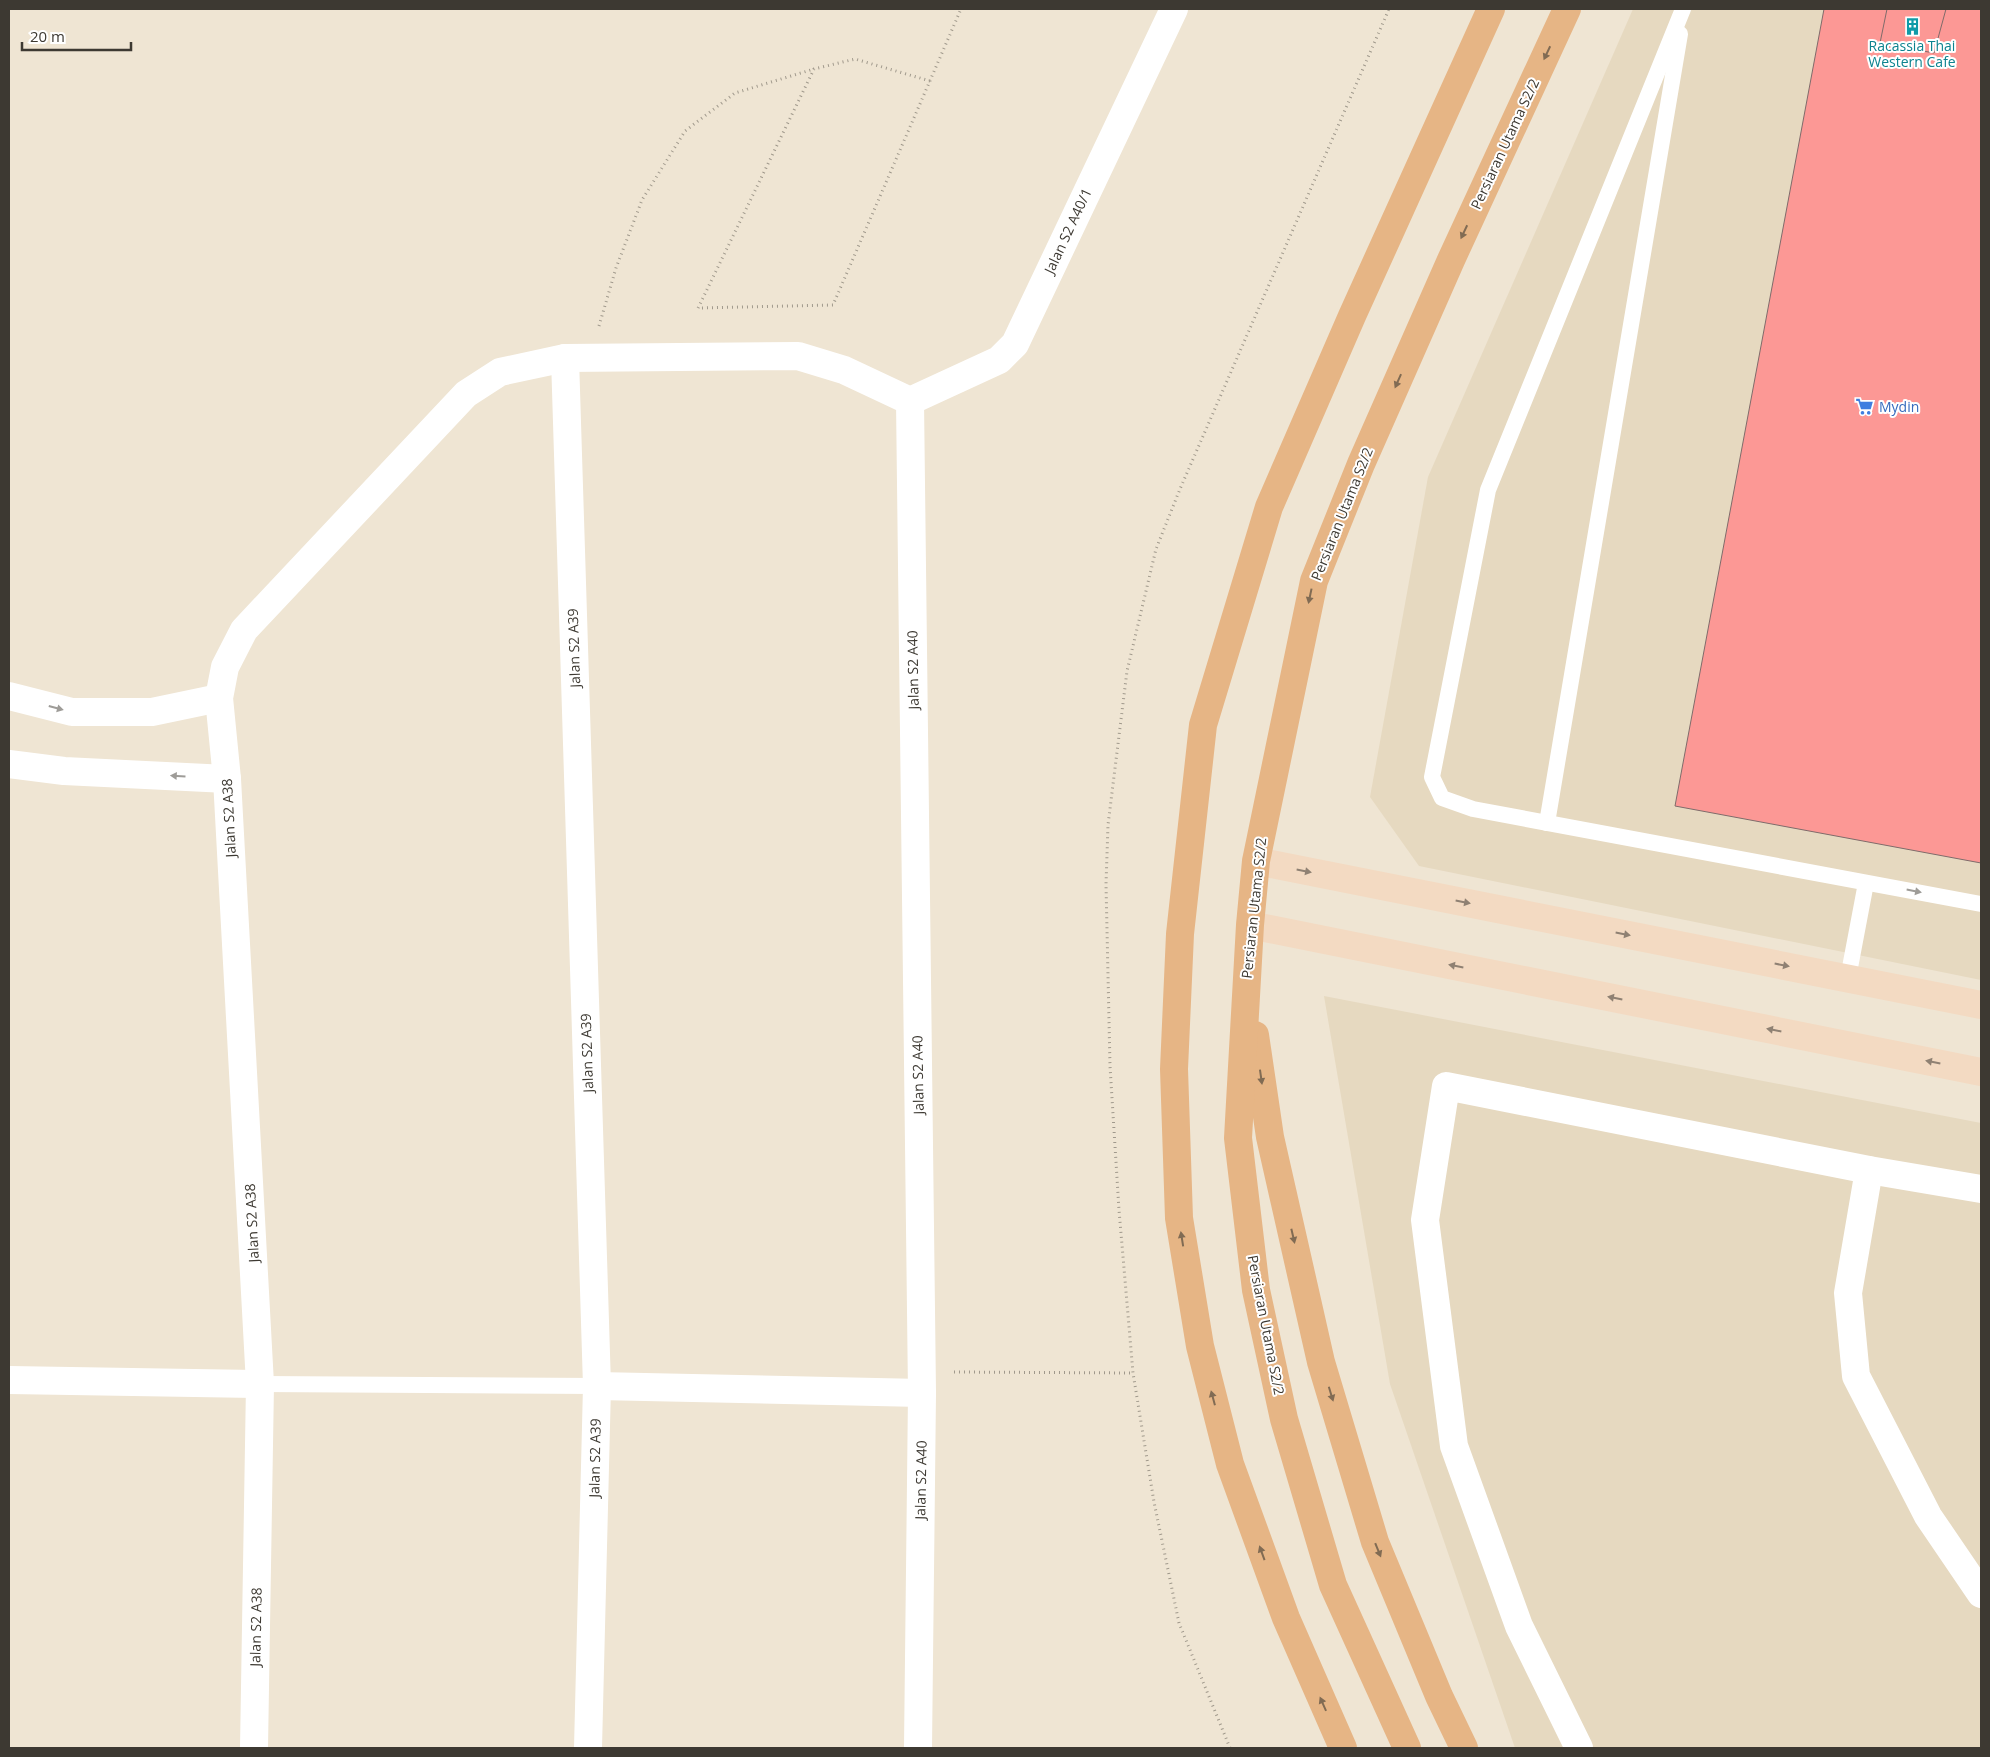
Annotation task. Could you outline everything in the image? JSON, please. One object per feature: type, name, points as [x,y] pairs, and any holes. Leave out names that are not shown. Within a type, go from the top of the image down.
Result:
[{"type":"main road","points":[[1343,1748],[1286,1618],[1230,1464],[1200,1346],[1179,1218],[1174,1069],[1180,934],[1203,725],[1269,507],[1352,316],[1490,9]]},
{"type":"main road","name":"Persiaran Utama S2/2","points":[[1408,1748],[1333,1585],[1284,1419],[1256,1290],[1238,1138],[1250,925],[1256,862],[1314,581],[1361,464],[1439,286],[1568,9]]},
{"type":"main road","points":[[1246,977],[1270,1137],[1321,1362],[1375,1542],[1439,1696],[1464,1748]]},
{"type":"street","name":"Jalan S2 A40/1","points":[[910,401],[999,360],[1015,344],[1174,9]]},
{"type":"street","name":"Jalan S2 A38","points":[[254,1748],[260,1384],[227,779],[219,698],[225,667],[244,630],[466,394],[500,372],[577,358],[798,356],[844,370],[910,401]]},
{"type":"street","name":"Jalan S2 A39","points":[[577,358],[597,1386],[588,1748]]},
{"type":"street","name":"Jalan S2 A40","points":[[910,401],[922,1383],[918,1748]]},
{"type":"street","points":[[9,696],[72,712],[152,712],[219,698]]},
{"type":"street","points":[[9,764],[64,771],[227,779]]},
{"type":"street","points":[[1256,862],[1981,1005]]},
{"type":"street","points":[[1250,925],[1981,1072]]},
{"type":"street","points":[[1579,1748],[1519,1626],[1454,1446],[1425,1220],[1446,1086],[1869,1170],[1981,1189]]},
{"type":"street","points":[[1869,1170],[1848,1292],[1856,1376],[1928,1516],[1981,1594]]},
{"type":"street","points":[[9,1380],[260,1384]]},
{"type":"street","points":[[597,1386],[922,1383]]},
{"type":"lane","points":[[1547,823],[1683,9]]},
{"type":"lane","points":[[1683,9],[1488,490],[1432,777],[1442,798],[1472,809],[1981,904]]},
{"type":"lane","points":[[1848,978],[1866,882]]},
{"type":"lane","points":[[260,1384],[597,1386]]},
{"type":"path","points":[[814,68],[698,308],[833,305],[961,9]]},
{"type":"path","points":[[577,358],[616,268],[642,200],[685,131],[735,93],[814,68],[855,59],[930,81]]},
{"type":"path","points":[[922,1383],[1134,1373]]},
{"type":"shaded area","points":[[1633,9],[1981,9],[1981,980],[1419,866],[1370,797],[1428,477]]},
{"type":"shaded area","points":[[1324,996],[1981,1123],[1981,1748],[1515,1748],[1390,1384]]},
{"type":"building","name":"Mydin","points":[[1824,9],[1981,9],[1981,863],[1675,806]]},
{"type":"building","name":"Racassia Thai Western Cafe","points":[[1887,9],[1946,9],[1934,53],[1880,43]]},
{"type":"place","name":"Racassia Thai Western Cafe","points":[[1912,26]]},
{"type":"place","name":"Mydin","points":[[1865,407]]}]
